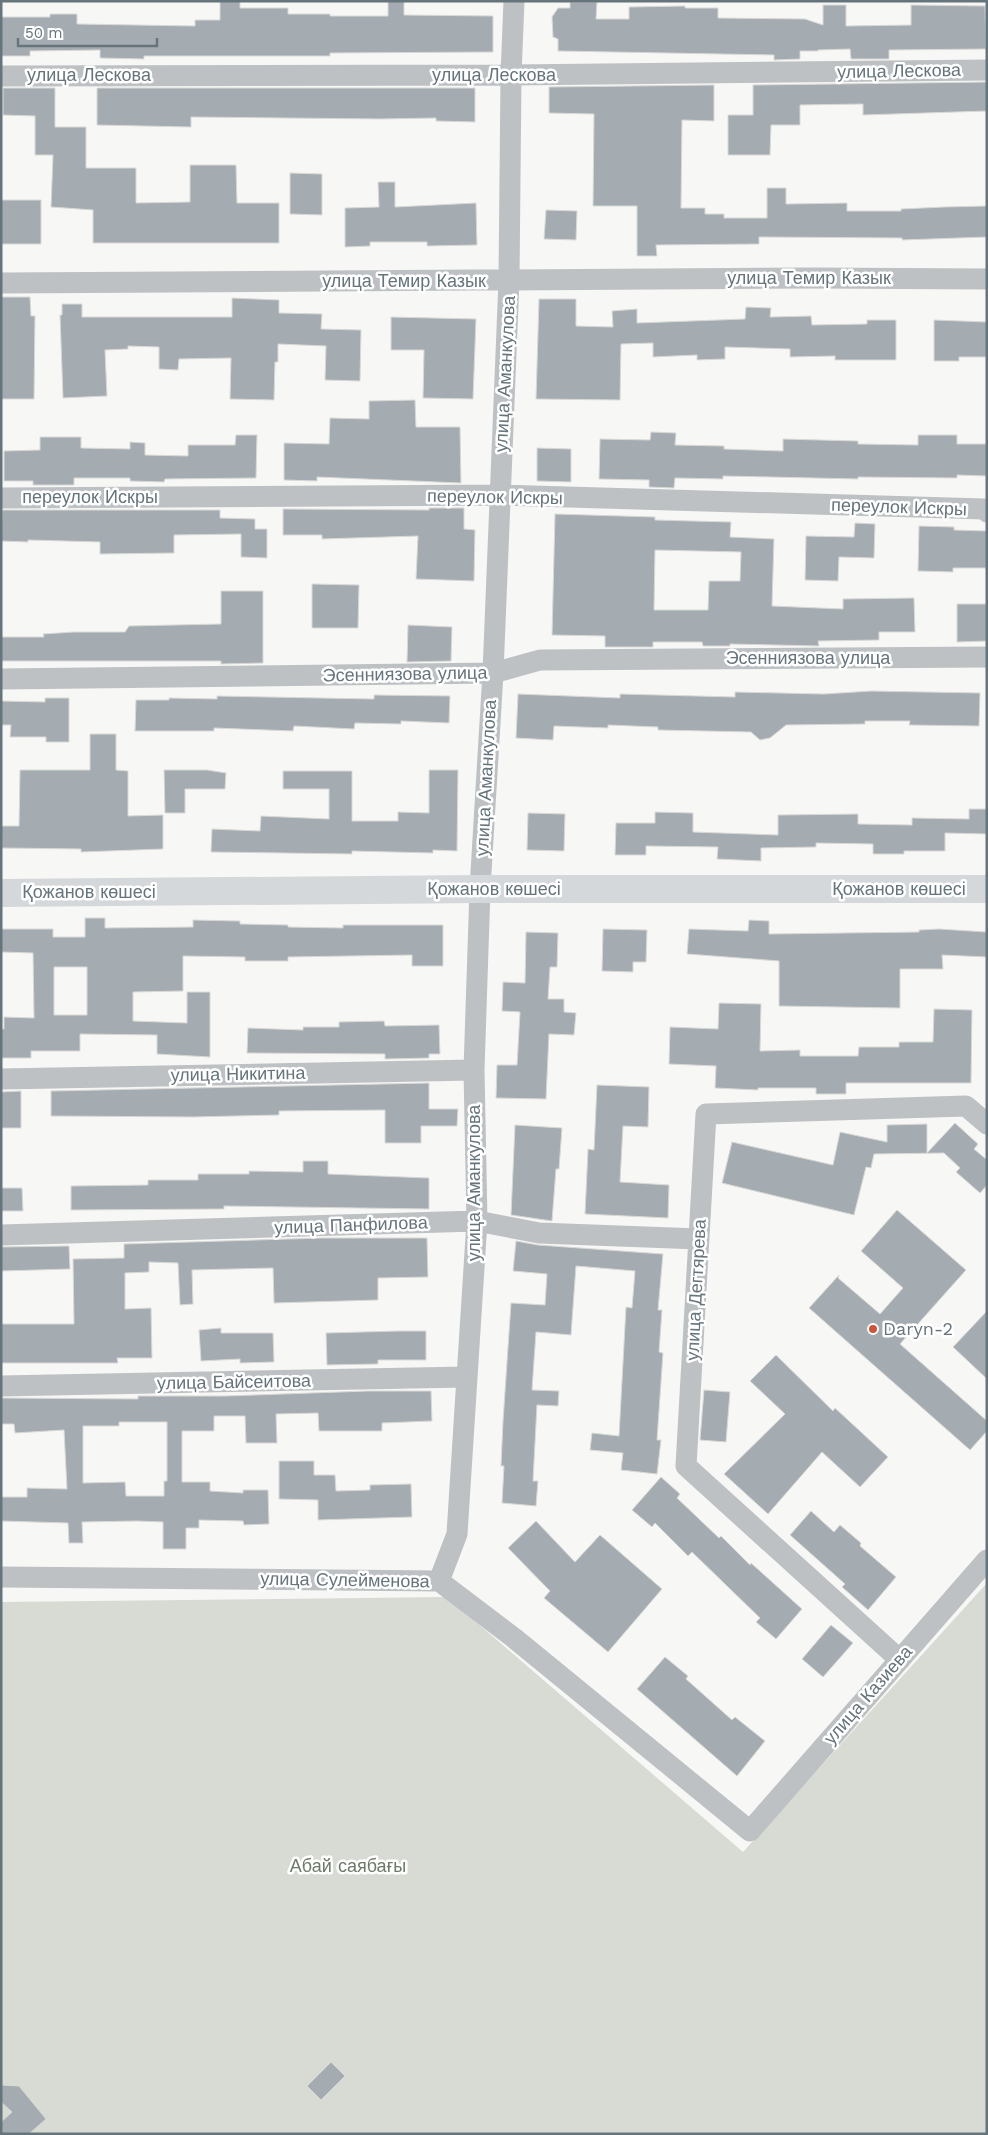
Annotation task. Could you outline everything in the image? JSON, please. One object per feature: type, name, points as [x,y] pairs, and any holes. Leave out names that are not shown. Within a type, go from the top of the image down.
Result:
[{"type":"main road","name":"Қожанов көшесі","points":[[1,893],[480,889],[987,889]]},
{"type":"street","name":"улица Аманкулова","points":[[440,1581],[457,1534],[477,1221],[474,1070],[480,889],[493,673],[509,280],[510,75],[514,1]]},
{"type":"street","name":"улица Лескова","points":[[1,76],[510,75],[987,70]]},
{"type":"street","name":"улица Темир Казык","points":[[1,283],[814,278],[987,279]]},
{"type":"street","name":"переулок Искры","points":[[1,498],[499,495],[984,509],[987,512]]},
{"type":"street","name":"Эсенниязова улица","points":[[1,679],[493,673],[540,660],[987,656]]},
{"type":"street","name":"улица Никитина","points":[[1,1079],[474,1070]]},
{"type":"street","name":"улица Дегтярева","points":[[900,1660],[686,1466],[706,1114],[966,1106],[987,1124]]},
{"type":"street","name":"улица Панфилова","points":[[1,1235],[477,1221],[539,1234],[699,1240]]},
{"type":"street","name":"улица Байсеитова","points":[[1,1386],[467,1377]]},
{"type":"street","name":"улица Казиева","points":[[750,1831],[987,1560]]},
{"type":"street","name":"улица Сулейменова","points":[[1,1577],[440,1581],[514,1638],[750,1831]]},
{"type":"green space","name":"Абай саябағы","points":[[987,1583],[987,2134],[1,2134],[1,1602],[447,1597],[743,1852]]},
{"type":"building","points":[[220,1],[240,1],[240,8],[288,8],[288,14],[388,16],[388,1],[404,1],[404,15],[493,16],[493,52],[330,53],[330,56],[144,56],[144,59],[100,58],[100,50],[30,51],[30,56],[1,56],[1,17],[50,17],[50,14],[77,14],[77,24],[195,26],[195,20],[220,20]]},
{"type":"building","points":[[570,2],[597,2],[596,19],[629,19],[629,7],[685,6],[685,8],[718,8],[718,18],[805,19],[823,25],[823,5],[846,5],[846,26],[911,25],[911,5],[985,6],[986,49],[889,50],[889,59],[851,59],[850,49],[818,50],[800,51],[800,59],[774,60],[774,55],[558,51],[558,39],[553,37],[552,17],[558,8],[570,8]]},
{"type":"building","points":[[987,82],[987,111],[863,115],[863,104],[800,105],[800,125],[771,125],[770,155],[728,155],[728,115],[753,115],[753,85]]},
{"type":"building","points":[[714,85],[714,121],[682,120],[681,208],[705,208],[705,214],[724,214],[724,218],[767,218],[767,188],[786,188],[786,204],[847,203],[847,211],[901,211],[901,209],[987,206],[987,237],[902,240],[902,238],[759,237],[759,244],[656,245],[657,256],[637,256],[637,206],[593,206],[594,114],[549,113],[549,87]]},
{"type":"building","points":[[3,88],[55,88],[55,127],[86,127],[86,168],[136,168],[136,203],[190,202],[190,165],[236,165],[237,203],[279,203],[279,243],[93,243],[93,210],[51,207],[53,155],[35,155],[35,116],[3,115]]},
{"type":"building","points":[[97,88],[475,88],[475,122],[436,121],[436,118],[191,117],[191,127],[97,125]]},
{"type":"building","points":[[290,173],[322,174],[322,215],[290,214]]},
{"type":"building","points":[[378,182],[395,182],[395,207],[476,203],[477,245],[427,246],[427,242],[370,242],[370,246],[345,247],[345,208],[379,207]]},
{"type":"building","points":[[1,200],[41,200],[41,244],[1,244]]},
{"type":"building","points":[[546,210],[577,211],[576,240],[544,239]]},
{"type":"building","points":[[1,297],[30,297],[31,316],[35,316],[34,399],[1,399]]},
{"type":"building","points":[[232,298],[279,300],[279,313],[322,314],[321,329],[361,330],[360,381],[325,380],[326,346],[278,344],[278,362],[275,362],[274,400],[230,399],[231,358],[179,359],[178,370],[159,369],[159,347],[128,346],[128,349],[105,350],[107,396],[63,398],[60,315],[62,315],[62,304],[82,304],[82,317],[232,317]]},
{"type":"building","points":[[539,299],[576,299],[576,326],[613,327],[612,311],[637,309],[637,323],[745,319],[746,307],[771,308],[770,317],[811,316],[812,325],[867,324],[867,320],[896,320],[896,360],[835,360],[835,356],[790,357],[790,349],[725,347],[725,359],[697,360],[697,355],[653,357],[653,343],[621,344],[620,400],[536,399]]},
{"type":"building","points":[[391,317],[476,319],[473,399],[423,398],[424,350],[391,350]]},
{"type":"building","points":[[934,320],[987,322],[987,357],[959,357],[959,361],[934,361]]},
{"type":"building","points":[[415,400],[416,427],[460,427],[461,483],[317,477],[317,481],[284,480],[284,443],[329,444],[330,418],[369,419],[369,401]]},
{"type":"building","points":[[651,432],[676,433],[675,445],[724,446],[724,449],[783,451],[783,439],[858,441],[858,444],[918,445],[918,435],[957,435],[957,444],[987,444],[987,476],[957,475],[957,478],[858,477],[858,479],[723,476],[723,479],[675,478],[674,488],[649,487],[649,480],[599,479],[600,439],[650,440]]},
{"type":"building","points":[[236,435],[257,435],[256,478],[165,479],[164,482],[130,481],[130,478],[74,478],[74,485],[33,485],[33,481],[4,481],[4,451],[40,450],[40,437],[81,437],[81,448],[130,449],[130,442],[145,443],[145,455],[188,456],[188,445],[235,445]]},
{"type":"building","points":[[537,448],[571,449],[571,482],[537,481]]},
{"type":"building","points":[[429,508],[464,508],[464,529],[475,530],[474,581],[416,579],[418,536],[322,539],[322,535],[283,535],[283,509],[429,510]]},
{"type":"building","points":[[2,510],[220,510],[220,518],[255,519],[255,529],[267,529],[267,558],[241,557],[241,534],[174,535],[174,553],[100,554],[100,542],[1,541]]},
{"type":"building","points":[[555,514],[655,517],[655,520],[731,522],[730,537],[774,539],[772,606],[843,609],[843,599],[914,598],[915,632],[879,632],[879,640],[818,641],[819,646],[730,644],[730,646],[703,646],[702,642],[653,642],[653,647],[605,647],[605,636],[552,635]],"holes":[[[655,550],[741,552],[740,581],[709,581],[708,610],[654,610]]]},
{"type":"building","points":[[855,523],[875,524],[874,558],[839,557],[838,581],[805,580],[806,536],[854,537]]},
{"type":"building","points":[[919,526],[954,527],[954,530],[987,531],[987,568],[953,568],[953,572],[918,571]]},
{"type":"building","points":[[312,584],[359,585],[358,628],[312,628]]},
{"type":"building","points":[[221,591],[263,591],[263,663],[221,664],[221,661],[1,661],[1,637],[44,637],[43,634],[74,632],[125,632],[129,626],[221,624]]},
{"type":"building","points":[[957,604],[987,604],[987,641],[957,642]]},
{"type":"building","points":[[408,625],[452,627],[451,661],[407,662]]},
{"type":"building","points":[[871,691],[980,693],[979,726],[909,725],[910,721],[865,721],[865,724],[786,725],[770,738],[760,740],[751,732],[658,730],[658,727],[608,725],[608,728],[554,726],[553,740],[516,738],[518,694],[620,698],[620,694],[735,697],[735,692],[824,694]]},
{"type":"building","points":[[374,695],[450,696],[449,723],[401,721],[401,724],[355,723],[354,729],[294,726],[293,731],[214,728],[214,731],[135,731],[136,700],[169,700],[169,698],[217,699],[217,696],[374,699]]},
{"type":"building","points":[[45,698],[69,698],[69,742],[46,742],[46,737],[10,737],[11,725],[1,725],[1,701],[45,702]]},
{"type":"building","points":[[90,734],[116,734],[116,770],[128,771],[128,816],[163,815],[163,849],[81,852],[81,849],[1,848],[1,826],[19,826],[20,770],[90,770]]},
{"type":"building","points":[[164,770],[207,770],[226,773],[225,789],[185,789],[185,813],[165,813]]},
{"type":"building","points":[[429,770],[458,770],[457,851],[433,850],[433,853],[352,851],[352,854],[211,852],[212,829],[260,831],[261,816],[329,819],[329,789],[283,789],[283,771],[352,771],[352,821],[398,821],[398,812],[429,813]]},
{"type":"building","points":[[969,809],[987,809],[987,834],[945,833],[945,851],[904,851],[904,854],[873,854],[873,844],[816,843],[816,847],[761,848],[761,861],[717,859],[718,847],[646,846],[646,855],[615,855],[616,823],[655,823],[655,812],[693,813],[693,832],[778,835],[778,815],[858,814],[858,824],[912,825],[912,818],[969,819]]},
{"type":"building","points":[[528,813],[565,814],[564,851],[527,850]]},
{"type":"building","points":[[85,918],[105,918],[105,928],[193,927],[193,920],[240,921],[240,924],[288,925],[288,927],[343,928],[343,925],[443,925],[443,966],[412,966],[412,955],[288,957],[288,961],[245,961],[245,957],[183,956],[183,991],[133,992],[133,1021],[187,1023],[187,992],[210,992],[210,1057],[157,1054],[157,1035],[80,1034],[80,1051],[31,1051],[31,1058],[1,1058],[1,1029],[4,1029],[4,1017],[34,1018],[33,953],[1,952],[1,929],[53,929],[53,937],[85,937]],"holes":[[[54,967],[87,967],[87,1015],[54,1015]]]},
{"type":"building","points":[[749,920],[769,921],[769,934],[919,932],[919,930],[939,929],[987,932],[987,957],[942,955],[943,969],[900,969],[900,1008],[779,1006],[779,961],[687,954],[689,929],[748,931]]},
{"type":"building","points":[[603,929],[647,930],[646,962],[633,962],[633,972],[602,971]]},
{"type":"building","points":[[526,932],[558,933],[557,967],[550,967],[548,999],[564,999],[564,1012],[576,1013],[574,1035],[549,1034],[546,1099],[496,1098],[497,1065],[517,1065],[520,1012],[502,1011],[503,982],[525,983]]},
{"type":"building","points":[[719,1003],[761,1004],[760,1051],[800,1050],[800,1056],[858,1056],[859,1047],[899,1047],[899,1042],[933,1042],[934,1009],[972,1010],[971,1083],[846,1083],[846,1094],[816,1094],[816,1088],[758,1088],[758,1090],[715,1088],[716,1066],[669,1064],[670,1027],[718,1029]]},
{"type":"building","points":[[384,1021],[385,1026],[439,1025],[440,1054],[429,1054],[429,1058],[385,1059],[385,1054],[247,1053],[248,1028],[303,1030],[303,1027],[339,1027],[339,1022]]},
{"type":"building","points":[[429,1083],[429,1109],[458,1109],[457,1126],[421,1126],[421,1143],[385,1143],[385,1110],[279,1111],[279,1115],[193,1117],[51,1116],[51,1091]]},
{"type":"building","points":[[597,1085],[649,1087],[648,1127],[623,1126],[620,1182],[669,1185],[668,1218],[585,1214],[588,1149],[594,1150]]},
{"type":"building","points":[[21,1091],[21,1128],[1,1128],[1,1092]]},
{"type":"building","points":[[955,1123],[978,1144],[974,1149],[987,1160],[987,1185],[980,1193],[956,1172],[960,1168],[944,1153],[874,1154],[871,1168],[866,1167],[854,1215],[722,1183],[732,1142],[833,1165],[840,1132],[887,1142],[887,1125],[927,1124],[927,1153]]},
{"type":"building","points":[[515,1125],[562,1128],[559,1169],[556,1169],[552,1221],[511,1215]]},
{"type":"building","points":[[303,1161],[328,1161],[328,1174],[429,1178],[429,1209],[224,1206],[224,1209],[71,1210],[71,1186],[148,1185],[148,1180],[198,1180],[198,1174],[249,1174],[249,1171],[303,1172]]},
{"type":"building","points":[[1,1188],[22,1188],[23,1211],[1,1211]]},
{"type":"building","name":"Daryn-2","points":[[897,1210],[966,1270],[900,1344],[987,1421],[987,1431],[970,1450],[809,1308],[839,1275],[838,1278],[880,1314],[903,1288],[861,1251]]},
{"type":"building","points":[[322,1238],[427,1238],[428,1277],[378,1278],[378,1300],[274,1303],[273,1268],[192,1270],[193,1304],[180,1305],[178,1263],[149,1262],[149,1272],[125,1273],[125,1309],[151,1308],[152,1358],[117,1358],[118,1363],[1,1363],[1,1324],[74,1324],[73,1259],[124,1258],[124,1244]]},
{"type":"building","points":[[516,1241],[538,1245],[663,1254],[658,1310],[662,1310],[659,1352],[663,1353],[657,1440],[661,1440],[657,1474],[621,1470],[623,1453],[590,1450],[592,1433],[619,1436],[626,1307],[632,1308],[635,1271],[576,1266],[571,1335],[536,1332],[532,1390],[559,1391],[558,1406],[537,1405],[533,1481],[538,1481],[536,1506],[502,1503],[504,1466],[501,1466],[503,1421],[511,1303],[545,1305],[547,1274],[513,1271]]},
{"type":"building","points":[[69,1246],[70,1269],[1,1271],[1,1247]]},
{"type":"building","points":[[987,1311],[987,1379],[953,1347]]},
{"type":"building","points":[[221,1328],[221,1333],[273,1333],[274,1362],[240,1363],[240,1359],[201,1361],[199,1330]]},
{"type":"building","points":[[426,1331],[426,1360],[378,1360],[378,1364],[327,1365],[326,1333]]},
{"type":"building","points":[[776,1355],[833,1411],[835,1408],[888,1457],[860,1487],[822,1452],[768,1514],[724,1474],[785,1414],[750,1381]]},
{"type":"building","points":[[704,1390],[730,1392],[726,1442],[700,1440]]},
{"type":"building","points":[[368,1391],[431,1391],[432,1421],[382,1423],[382,1431],[319,1431],[318,1413],[276,1414],[277,1443],[246,1443],[245,1416],[214,1416],[214,1431],[182,1431],[182,1482],[210,1482],[210,1491],[243,1493],[243,1490],[268,1490],[269,1524],[244,1525],[243,1521],[199,1520],[199,1528],[186,1528],[186,1549],[163,1549],[163,1522],[82,1522],[83,1543],[69,1543],[68,1523],[1,1521],[1,1497],[27,1497],[27,1488],[67,1489],[64,1430],[15,1433],[14,1424],[1,1424],[1,1398],[138,1399],[138,1396],[225,1396]],"holes":[[[119,1422],[167,1422],[167,1481],[164,1481],[164,1496],[126,1496],[125,1482],[83,1483],[83,1426],[119,1426]]]},
{"type":"building","points":[[279,1461],[314,1461],[314,1475],[335,1475],[336,1491],[370,1490],[370,1485],[411,1484],[412,1517],[318,1520],[318,1500],[279,1499]]},
{"type":"building","points":[[661,1477],[680,1494],[677,1498],[719,1538],[721,1536],[750,1565],[751,1563],[802,1609],[776,1639],[756,1622],[760,1618],[692,1552],[688,1556],[655,1523],[652,1527],[632,1510]]},
{"type":"building","points":[[811,1511],[834,1532],[840,1525],[861,1543],[860,1546],[896,1577],[868,1610],[842,1587],[845,1584],[790,1535]]},
{"type":"building","points":[[536,1521],[575,1562],[600,1535],[662,1589],[608,1652],[544,1598],[550,1591],[508,1548]]},
{"type":"building","points":[[831,1625],[853,1643],[823,1677],[802,1659]]},
{"type":"building","points":[[665,1657],[688,1676],[686,1679],[732,1720],[735,1717],[765,1741],[737,1776],[637,1689]]},
{"type":"building","points":[[331,2062],[345,2076],[321,2100],[307,2086]]},
{"type":"building","points":[[1,2085],[19,2086],[46,2119],[29,2134],[1,2134],[1,2122],[12,2112],[1,2102]]},
{"type":"place","name":"Daryn-2","points":[[873,1329]]}]
